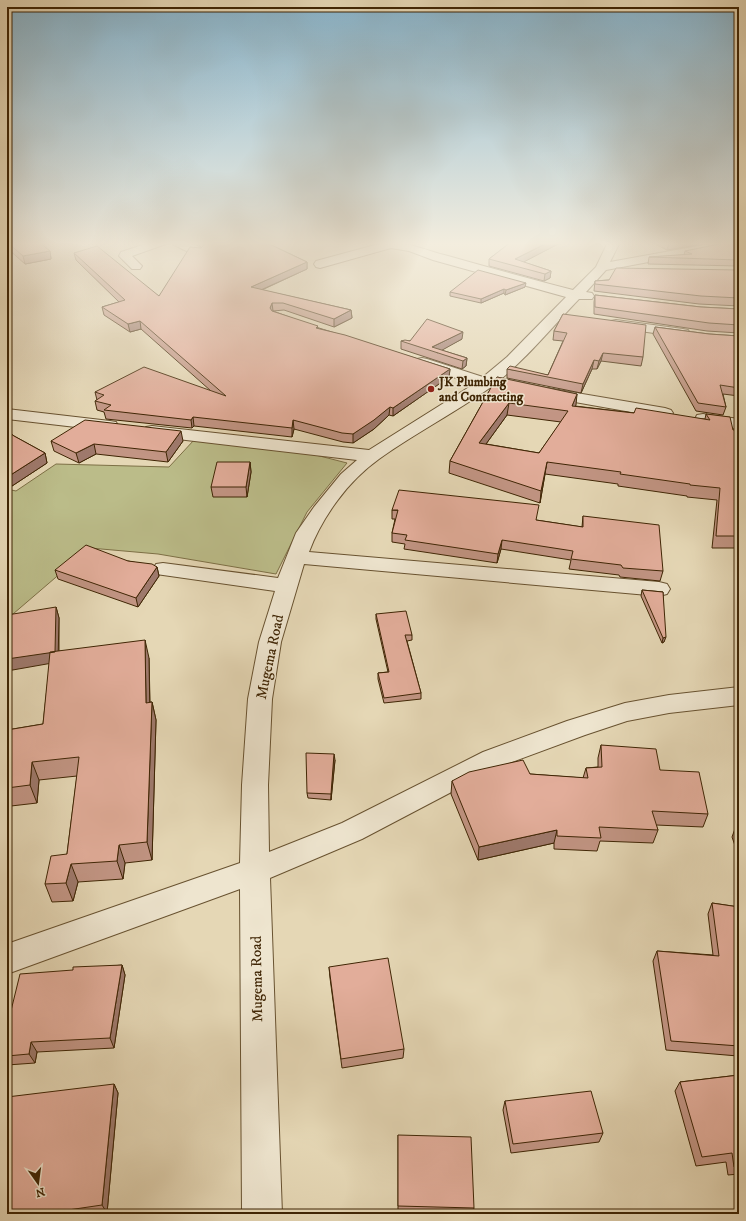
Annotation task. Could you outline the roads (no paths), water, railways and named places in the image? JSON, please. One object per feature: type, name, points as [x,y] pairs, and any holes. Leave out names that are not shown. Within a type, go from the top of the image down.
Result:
[{"type":"street","points":[[555,299],[575,306]]},
{"type":"street","name":"Mugema Road","points":[[262,1214],[255,871],[255,785],[260,698],[270,642],[289,576],[306,533],[347,478],[372,456],[493,382],[512,360],[575,306],[580,299]]},
{"type":"street","points":[[601,322],[700,335]]},
{"type":"street","points":[[412,358],[493,382]]},
{"type":"street","points":[[535,391],[680,416],[739,424]]},
{"type":"street","points":[[7,414],[372,456]]},
{"type":"street","points":[[296,557],[659,589]]},
{"type":"street","points":[[163,570],[287,586]]},
{"type":"street","points":[[7,959],[255,871],[352,831],[492,759],[576,728],[625,712],[676,703],[739,696]]},
{"type":"place","name":"JK Plumbing and Contracting","points":[[431,389]]}]
